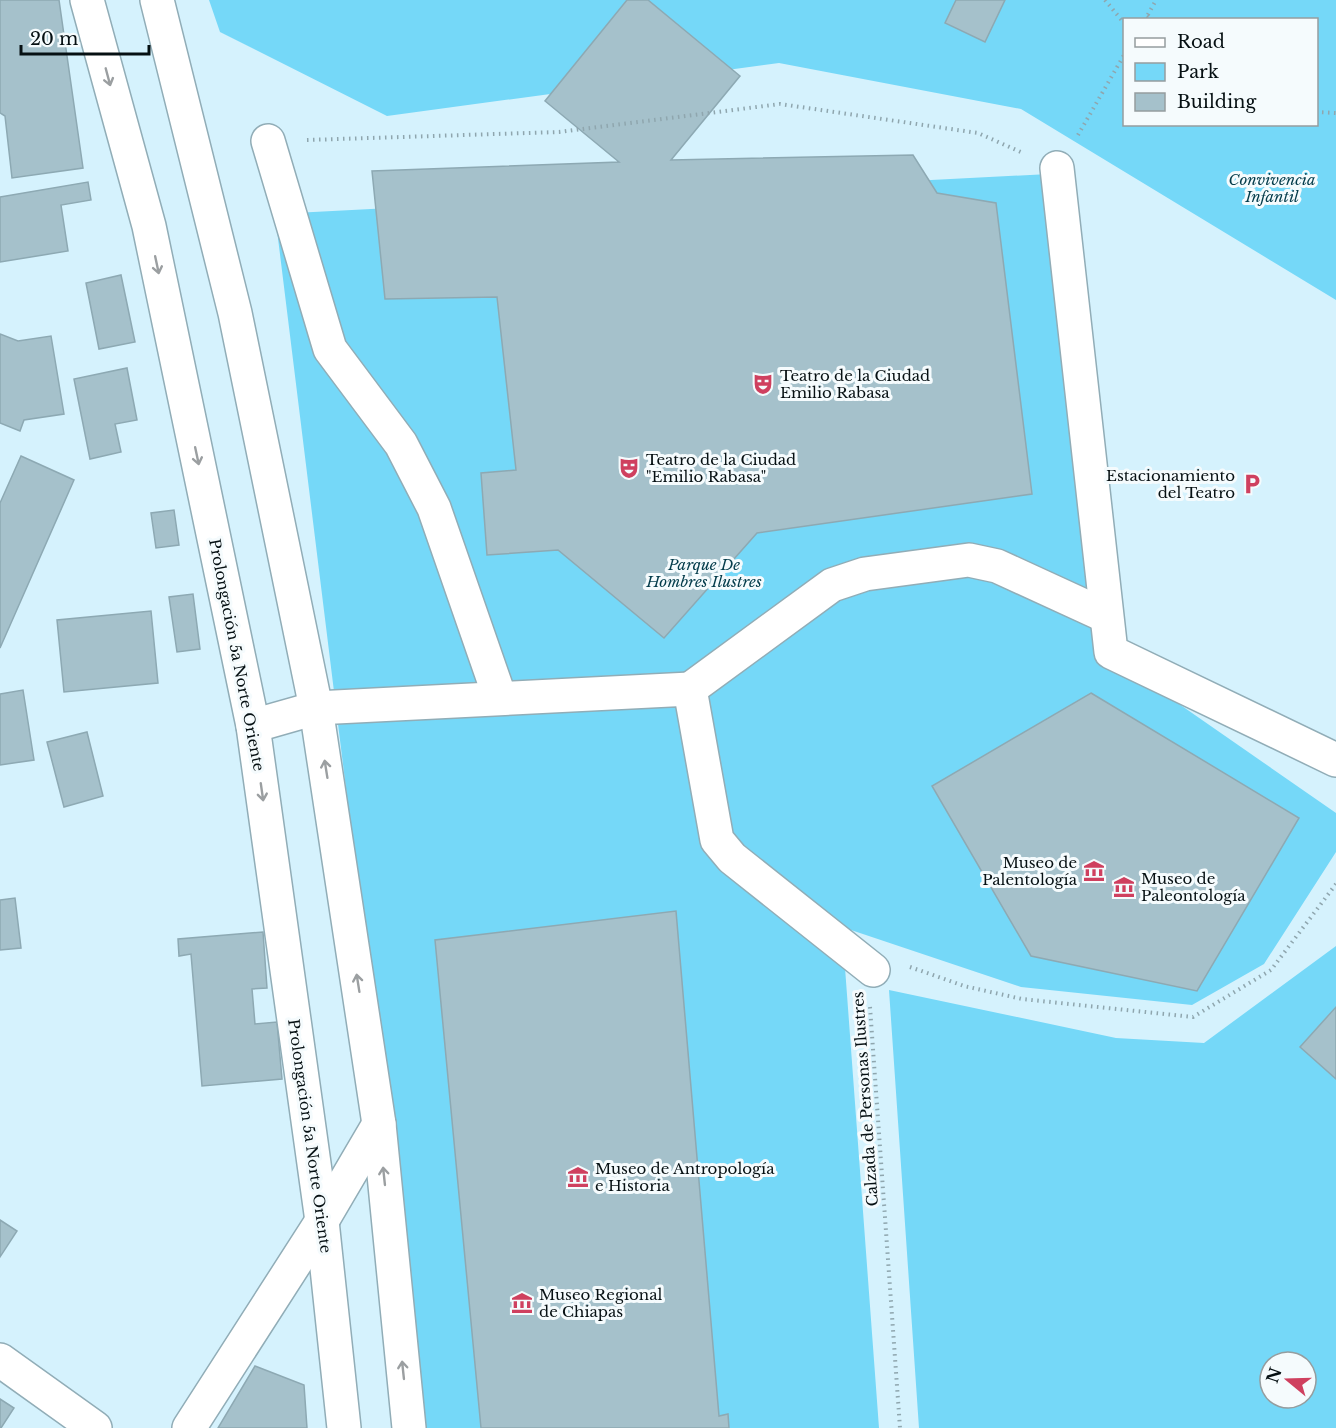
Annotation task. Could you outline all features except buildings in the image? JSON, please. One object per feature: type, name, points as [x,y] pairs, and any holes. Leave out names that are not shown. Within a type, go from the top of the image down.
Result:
[{"type":"street","name":"Prolongación 5a Norte Oriente","points":[[87,0],[149,226],[253,726],[322,1221],[344,1428]]},
{"type":"street","points":[[158,0],[235,313],[316,708],[379,1124],[409,1428]]},
{"type":"street","points":[[268,141],[330,349],[401,444],[434,508],[500,698]]},
{"type":"street","points":[[1056,168],[1111,651],[1336,760]]},
{"type":"street","points":[[253,726],[316,708],[690,689],[832,585],[865,574],[969,560],[997,566],[1106,616]]},
{"type":"street","points":[[690,689],[717,840],[732,858],[873,970]]},
{"type":"street","points":[[189,1428],[322,1221],[379,1124]]},
{"type":"street","points":[[0,1360],[95,1428]]},
{"type":"path","points":[[1105,0],[1123,21]]},
{"type":"path","points":[[1146,18],[1156,0]]},
{"type":"path","points":[[268,141],[559,132],[780,104],[978,134],[1056,168],[1123,58]]},
{"type":"path","points":[[1318,112],[1336,113]]},
{"type":"path","name":"Calzada de Personas Ilustres","points":[[900,1428],[868,983],[873,970],[883,964],[902,966],[964,986],[1022,999],[1193,1017],[1271,970],[1336,884]]},
{"type":"green space","name":"Convivencia Infantil","points":[[209,0],[1336,0],[1336,300],[1021,109],[779,63],[387,116],[220,32]]},
{"type":"green space","name":"Parque De Hombres Ilustres","points":[[1049,174],[1097,647],[1336,813],[1336,852],[1264,964],[1192,1005],[1021,987],[842,927],[879,1428],[425,1428],[275,214]]},
{"type":"green space","points":[[1336,946],[1336,1428],[919,1428],[889,990],[1116,1038],[1204,1043]]},
{"type":"place","name":"Teatro de la Ciudad Emilio Rabasa","points":[[763,384]]},
{"type":"place","name":"Teatro de la Ciudad \"Emilio Rabasa\"","points":[[629,468]]},
{"type":"place","name":"Estacionamiento del Teatro","points":[[1252,484]]},
{"type":"place","name":"Museo de Palentología","points":[[1094,871]]},
{"type":"place","name":"Museo de Paleontología","points":[[1124,887]]},
{"type":"place","name":"Museo de Antropología e Historia","points":[[578,1177]]},
{"type":"place","name":"Museo Regional de Chiapas","points":[[522,1303]]}]
